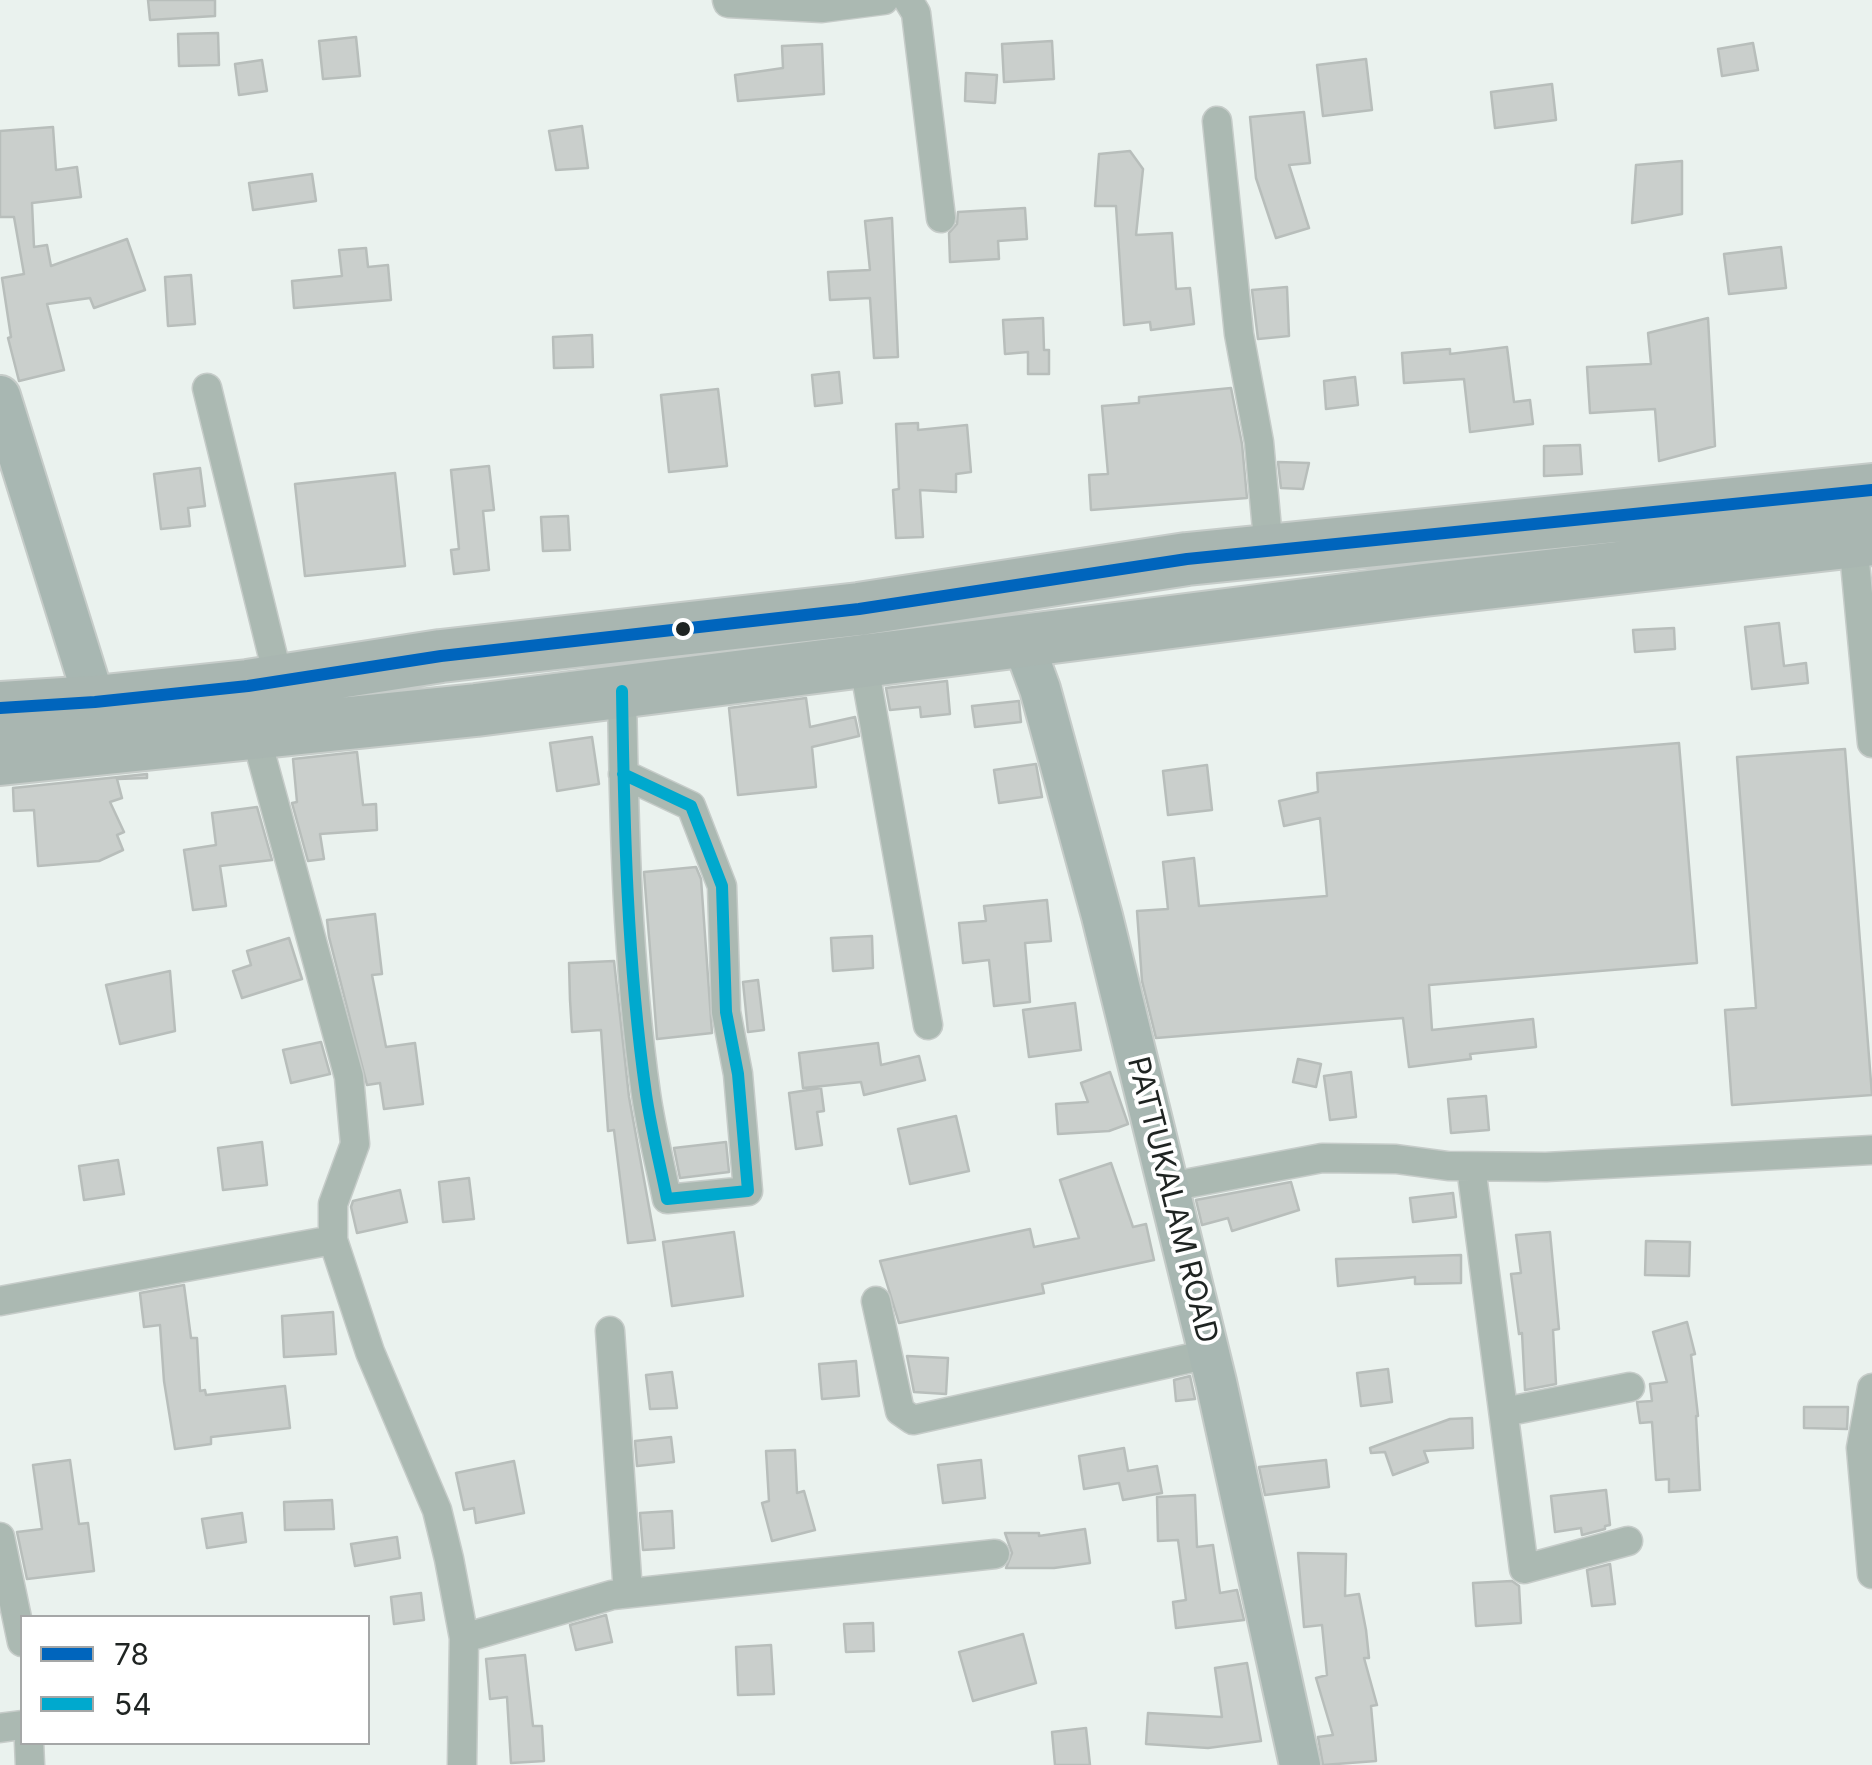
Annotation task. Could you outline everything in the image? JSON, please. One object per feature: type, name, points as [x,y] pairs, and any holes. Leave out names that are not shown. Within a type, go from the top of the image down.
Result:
[{"type":"highway","points":[[0,708],[95,702],[279,681],[461,654],[859,609],[1187,560],[1872,490]]},
{"type":"highway","points":[[0,759],[622,691],[1863,540]]},
{"type":"main road","points":[[0,396],[95,702]]},
{"type":"main road","name":"PATTUKALAM ROAD","points":[[1022,640],[1080,827],[1209,1354],[1300,1765]]},
{"type":"street","points":[[723,1],[822,8],[884,0]]},
{"type":"street","points":[[908,0],[916,13],[942,218]]},
{"type":"street","points":[[1217,120],[1239,334],[1259,442],[1269,551]]},
{"type":"street","points":[[206,388],[279,681]]},
{"type":"street","points":[[1863,540],[1872,743]]},
{"type":"street","points":[[862,660],[928,1025]]},
{"type":"street","points":[[622,691],[623,774],[627,890],[646,1094],[667,1199],[748,1191],[738,1074],[726,1012],[722,886],[692,806],[623,774]]},
{"type":"street","points":[[254,733],[349,1077],[355,1144],[333,1204],[333,1240],[370,1352],[437,1510],[464,1638],[462,1765]]},
{"type":"street","points":[[1168,1187],[1322,1158],[1546,1167],[1872,1150]]},
{"type":"street","points":[[1472,1166],[1524,1569],[1628,1541]]},
{"type":"street","points":[[0,1301],[333,1240]]},
{"type":"street","points":[[876,1300],[900,1411],[913,1420],[1209,1354]]},
{"type":"street","points":[[610,1331],[628,1593]]},
{"type":"street","points":[[1504,1412],[1630,1387]]},
{"type":"street","points":[[1872,1388],[1866,1447],[1872,1574]]},
{"type":"street","points":[[0,1537],[20,1632]]},
{"type":"street","points":[[464,1638],[594,1599],[628,1593],[995,1554]]},
{"type":"building","points":[[148,0],[215,0],[215,16],[150,20]]},
{"type":"building","points":[[218,33],[219,65],[179,66],[178,34]]},
{"type":"building","points":[[356,37],[360,76],[323,79],[319,41]]},
{"type":"building","points":[[1052,41],[1054,79],[1004,82],[1002,44]]},
{"type":"building","points":[[1753,43],[1758,70],[1722,76],[1718,49]]},
{"type":"building","points":[[822,44],[824,94],[738,101],[735,75],[783,68],[782,46]]},
{"type":"building","points":[[1366,59],[1372,110],[1323,116],[1317,65]]},
{"type":"building","points":[[262,60],[267,91],[239,95],[235,64]]},
{"type":"building","points":[[966,73],[997,75],[995,103],[965,101]]},
{"type":"building","points":[[1552,84],[1556,120],[1495,128],[1491,92]]},
{"type":"building","points":[[1304,112],[1310,163],[1289,165],[1309,228],[1276,238],[1256,178],[1250,117]]},
{"type":"building","points":[[582,126],[588,168],[556,170],[549,131]]},
{"type":"building","points":[[53,127],[56,170],[77,167],[81,197],[32,203],[34,247],[47,245],[51,266],[127,239],[145,290],[94,308],[90,298],[47,304],[64,370],[19,381],[8,338],[11,337],[2,278],[24,274],[14,217],[0,217],[0,131]]},
{"type":"building","points":[[1130,151],[1143,169],[1136,235],[1172,233],[1176,289],[1190,288],[1194,324],[1151,330],[1150,322],[1124,325],[1116,206],[1095,206],[1099,154]]},
{"type":"building","points":[[1682,161],[1682,214],[1632,223],[1636,165]]},
{"type":"building","points":[[312,174],[316,201],[253,210],[249,183]]},
{"type":"building","points":[[1025,208],[1027,239],[998,241],[999,259],[950,262],[949,233],[957,224],[958,212]]},
{"type":"building","points":[[892,218],[898,357],[874,358],[870,298],[830,300],[828,272],[870,270],[865,221]]},
{"type":"building","points":[[1781,247],[1786,288],[1729,294],[1724,254]]},
{"type":"building","points":[[366,248],[368,267],[388,265],[391,300],[294,308],[292,281],[342,276],[339,250]]},
{"type":"building","points":[[191,275],[195,324],[168,326],[165,277]]},
{"type":"building","points":[[1287,287],[1289,336],[1258,339],[1252,290]]},
{"type":"building","points":[[1043,318],[1049,374],[1028,374],[1028,352],[1005,354],[1003,320]]},
{"type":"building","points":[[1708,318],[1715,446],[1659,461],[1655,409],[1590,413],[1587,367],[1651,364],[1648,333]]},
{"type":"building","points":[[592,335],[593,367],[554,368],[553,337]]},
{"type":"building","points":[[1507,347],[1514,402],[1530,400],[1533,424],[1470,432],[1464,379],[1404,383],[1402,353],[1450,349],[1450,354]]},
{"type":"building","points":[[839,372],[842,403],[815,406],[812,375]]},
{"type":"building","points":[[1355,377],[1358,405],[1326,409],[1324,381]]},
{"type":"building","points":[[1231,388],[1247,498],[1091,510],[1089,475],[1108,474],[1102,406],[1139,403],[1139,397]]},
{"type":"building","points":[[718,389],[727,466],[669,472],[661,395]]},
{"type":"building","points":[[918,423],[918,430],[967,425],[971,472],[956,474],[956,492],[920,490],[923,537],[896,538],[896,424]]},
{"type":"building","points":[[1580,445],[1582,474],[1544,476],[1544,446]]},
{"type":"building","points":[[1278,462],[1309,463],[1303,489],[1281,488]]},
{"type":"building","points":[[489,466],[494,510],[483,511],[489,570],[454,574],[451,550],[459,549],[451,470]]},
{"type":"building","points":[[200,468],[205,506],[188,508],[190,526],[161,529],[154,474]]},
{"type":"building","points":[[395,473],[405,566],[305,576],[295,484]]},
{"type":"building","points":[[568,516],[570,550],[543,551],[541,517]]},
{"type":"building","points":[[1779,623],[1784,666],[1806,663],[1808,683],[1752,689],[1745,627]]},
{"type":"building","points":[[1674,628],[1675,649],[1635,652],[1633,630]]},
{"type":"building","points":[[947,681],[950,714],[921,717],[920,707],[890,710],[886,688]]},
{"type":"building","points":[[806,698],[810,727],[855,717],[859,736],[812,747],[816,787],[738,795],[729,708]]},
{"type":"building","points":[[1019,701],[1021,722],[975,727],[972,706]]},
{"type":"building","points":[[592,737],[599,784],[557,791],[550,743]]},
{"type":"building","points":[[1679,743],[1697,963],[1429,985],[1432,1030],[1533,1019],[1536,1047],[1470,1054],[1471,1059],[1409,1067],[1403,1018],[1156,1038],[1142,981],[1137,911],[1168,909],[1163,862],[1194,858],[1199,906],[1327,896],[1320,818],[1284,826],[1279,801],[1318,792],[1317,773]]},
{"type":"building","points":[[1845,749],[1872,1095],[1732,1105],[1725,1010],[1756,1008],[1737,757]]},
{"type":"building","points":[[357,752],[363,805],[376,804],[377,830],[320,834],[324,859],[308,861],[292,803],[297,802],[293,759]]},
{"type":"building","points":[[1036,764],[1042,797],[999,803],[994,770]]},
{"type":"building","points":[[1207,765],[1212,810],[1168,815],[1163,771]]},
{"type":"building","points":[[147,774],[147,778],[117,779],[122,798],[110,802],[124,832],[117,835],[123,850],[99,861],[38,866],[34,810],[14,811],[13,788]]},
{"type":"building","points":[[257,807],[272,860],[220,866],[226,906],[193,910],[184,850],[216,845],[212,813]]},
{"type":"building","points":[[696,867],[701,879],[712,1033],[657,1039],[644,872]]},
{"type":"building","points":[[1047,900],[1051,941],[1025,943],[1030,1002],[994,1006],[989,960],[963,963],[959,923],[986,921],[984,906]]},
{"type":"building","points":[[375,914],[382,974],[372,975],[386,1047],[415,1043],[423,1104],[384,1109],[380,1083],[367,1085],[329,937],[327,920]]},
{"type":"building","points":[[872,936],[873,968],[833,971],[831,938]]},
{"type":"building","points":[[289,938],[302,979],[242,998],[233,971],[251,965],[247,951]]},
{"type":"building","points":[[614,961],[629,1097],[655,1240],[628,1243],[614,1130],[608,1131],[601,1030],[572,1032],[570,1000],[569,963]]},
{"type":"building","points":[[170,971],[175,1031],[120,1044],[106,985]]},
{"type":"building","points":[[758,980],[764,1030],[748,1032],[743,982]]},
{"type":"building","points":[[1075,1003],[1081,1050],[1029,1057],[1023,1010]]},
{"type":"building","points":[[321,1042],[330,1074],[291,1083],[283,1050]]},
{"type":"building","points":[[878,1043],[881,1065],[919,1056],[925,1080],[864,1095],[861,1082],[803,1088],[799,1053]]},
{"type":"building","points":[[1298,1059],[1321,1064],[1316,1087],[1293,1082]]},
{"type":"building","points":[[1110,1072],[1128,1124],[1109,1131],[1058,1134],[1056,1104],[1088,1102],[1081,1083]]},
{"type":"building","points":[[1351,1072],[1356,1117],[1330,1120],[1324,1076]]},
{"type":"building","points":[[821,1088],[824,1111],[817,1112],[822,1145],[796,1149],[789,1093]]},
{"type":"building","points":[[1486,1096],[1489,1130],[1451,1133],[1448,1099]]},
{"type":"building","points":[[956,1116],[969,1171],[910,1184],[898,1129]]},
{"type":"building","points":[[262,1142],[267,1185],[223,1190],[218,1148]]},
{"type":"building","points":[[726,1142],[729,1172],[680,1178],[674,1148]]},
{"type":"building","points":[[118,1160],[124,1194],[84,1200],[79,1166]]},
{"type":"building","points":[[1111,1163],[1133,1227],[1146,1224],[1154,1260],[1042,1284],[1044,1293],[899,1323],[880,1261],[1030,1229],[1034,1247],[1079,1238],[1060,1180]]},
{"type":"building","points":[[469,1178],[474,1219],[443,1222],[439,1182]]},
{"type":"building","points":[[1291,1182],[1299,1210],[1232,1231],[1228,1218],[1202,1225],[1196,1200]]},
{"type":"building","points":[[400,1190],[407,1222],[357,1233],[353,1201]]},
{"type":"building","points":[[1453,1193],[1456,1217],[1413,1222],[1410,1198]]},
{"type":"building","points":[[734,1232],[743,1296],[672,1306],[663,1242]]},
{"type":"building","points":[[1550,1232],[1559,1329],[1553,1330],[1556,1384],[1525,1390],[1522,1333],[1519,1334],[1511,1274],[1521,1273],[1516,1235]]},
{"type":"building","points":[[1646,1241],[1690,1242],[1689,1276],[1645,1275]]},
{"type":"building","points":[[1461,1255],[1461,1283],[1415,1284],[1415,1277],[1338,1286],[1336,1259]]},
{"type":"building","points":[[184,1285],[191,1338],[197,1338],[200,1391],[205,1390],[206,1395],[285,1386],[290,1428],[211,1437],[211,1444],[175,1449],[160,1325],[144,1327],[140,1293]]},
{"type":"building","points":[[333,1312],[336,1354],[284,1357],[282,1316]]},
{"type":"building","points":[[1687,1322],[1695,1354],[1691,1355],[1700,1490],[1669,1492],[1669,1479],[1656,1480],[1652,1422],[1640,1423],[1637,1402],[1652,1401],[1650,1384],[1667,1382],[1653,1332]]},
{"type":"building","points":[[907,1356],[948,1358],[946,1394],[914,1392]]},
{"type":"building","points":[[856,1361],[859,1396],[822,1399],[819,1364]]},
{"type":"building","points":[[1388,1369],[1392,1402],[1361,1406],[1357,1373]]},
{"type":"building","points":[[672,1372],[677,1408],[650,1409],[646,1375]]},
{"type":"building","points":[[1190,1376],[1195,1399],[1176,1401],[1174,1380]]},
{"type":"building","points":[[1804,1407],[1848,1407],[1847,1429],[1804,1428]]},
{"type":"building","points":[[1472,1418],[1473,1448],[1424,1451],[1428,1462],[1393,1475],[1385,1452],[1371,1453],[1370,1448],[1450,1419]]},
{"type":"building","points":[[671,1437],[674,1462],[637,1466],[635,1441]]},
{"type":"building","points":[[1124,1448],[1128,1471],[1157,1466],[1162,1493],[1123,1500],[1119,1483],[1084,1489],[1079,1456]]},
{"type":"building","points":[[795,1450],[797,1493],[804,1491],[815,1530],[772,1541],[762,1503],[769,1501],[766,1451]]},
{"type":"building","points":[[70,1460],[79,1524],[88,1523],[94,1571],[27,1579],[17,1532],[42,1529],[33,1465]]},
{"type":"building","points":[[981,1460],[985,1498],[943,1503],[938,1465]]},
{"type":"building","points":[[1326,1460],[1329,1487],[1265,1495],[1259,1467]]},
{"type":"building","points":[[514,1461],[524,1513],[476,1523],[474,1508],[464,1510],[456,1473]]},
{"type":"building","points":[[1606,1490],[1610,1525],[1582,1535],[1581,1528],[1555,1532],[1551,1496]]},
{"type":"building","points":[[1195,1495],[1197,1547],[1213,1545],[1220,1593],[1237,1590],[1244,1620],[1176,1628],[1173,1602],[1186,1600],[1178,1540],[1158,1541],[1157,1497]]},
{"type":"building","points":[[332,1500],[334,1529],[285,1530],[284,1502]]},
{"type":"building","points":[[672,1511],[674,1548],[643,1550],[640,1513]]},
{"type":"building","points":[[242,1513],[246,1542],[207,1548],[202,1519]]},
{"type":"building","points":[[1085,1529],[1090,1563],[1006,1568],[1012,1553],[1005,1533],[1039,1536]]},
{"type":"building","points":[[397,1537],[400,1558],[355,1566],[351,1544]]},
{"type":"building","points":[[1298,1553],[1346,1554],[1345,1596],[1359,1594],[1369,1658],[1364,1658],[1377,1705],[1371,1706],[1376,1761],[1323,1765],[1318,1737],[1333,1735],[1316,1678],[1327,1675],[1322,1625],[1304,1627]]},
{"type":"building","points":[[1610,1564],[1615,1604],[1592,1606],[1587,1570]]},
{"type":"building","points":[[1512,1581],[1519,1586],[1521,1623],[1476,1626],[1473,1583]]},
{"type":"building","points":[[421,1593],[424,1620],[394,1624],[391,1597]]},
{"type":"building","points":[[606,1615],[612,1642],[576,1650],[570,1625]]},
{"type":"building","points":[[873,1623],[874,1651],[846,1652],[844,1624]]},
{"type":"building","points":[[1023,1634],[1036,1683],[973,1701],[959,1652]]},
{"type":"building","points":[[771,1645],[774,1694],[738,1695],[736,1647]]},
{"type":"building","points":[[525,1655],[533,1726],[542,1726],[544,1761],[511,1763],[507,1697],[490,1699],[486,1659]]},
{"type":"building","points":[[1247,1663],[1261,1741],[1208,1748],[1146,1744],[1148,1713],[1222,1717],[1215,1668]]},
{"type":"building","points":[[1086,1728],[1090,1765],[1055,1765],[1052,1732]]},
{"type":"transit line","name":"78","points":[[0,708],[248,686],[441,656],[859,609],[1187,559],[1872,490]]},
{"type":"transit line","name":"54","points":[[622,691],[623,741],[624,792],[625,842],[635,994],[648,1107],[667,1199],[748,1191],[738,1074],[726,1012],[722,886],[691,806],[623,774]]}]
